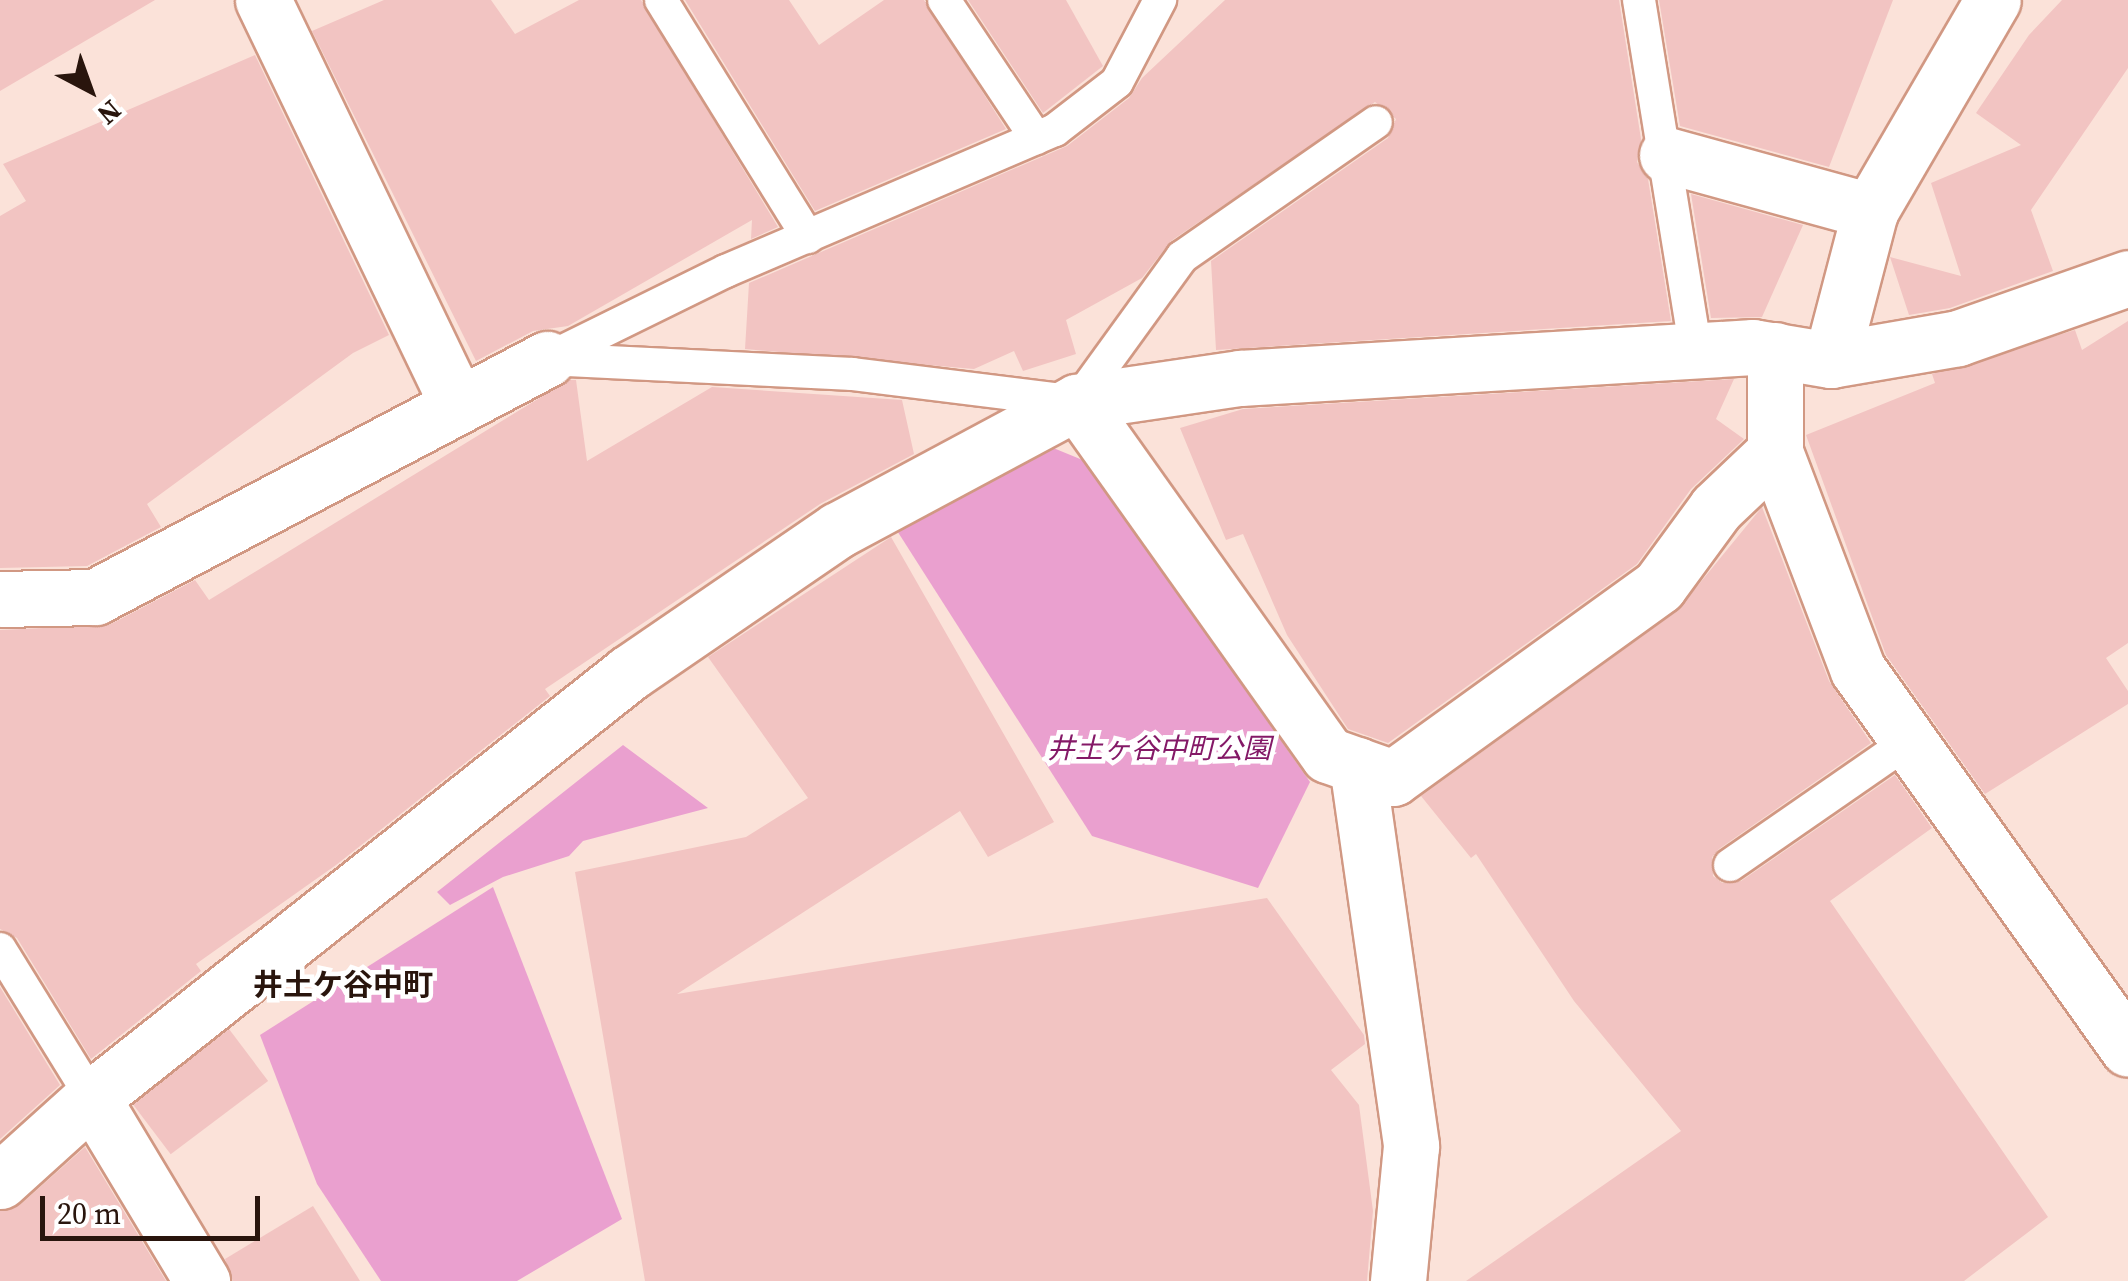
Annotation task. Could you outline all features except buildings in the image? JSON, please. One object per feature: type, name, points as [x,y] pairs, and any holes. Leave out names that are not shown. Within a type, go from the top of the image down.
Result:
[{"type":"street","points":[[263,0],[458,406]]},
{"type":"street","points":[[1831,360],[1870,211],[1993,0]]},
{"type":"street","points":[[1667,156],[1870,211]]},
{"type":"street","points":[[0,1181],[92,1098],[629,673],[838,530],[1077,402],[1240,378],[1696,351],[1775,350],[1831,360],[1958,338],[2128,278]]},
{"type":"street","points":[[1775,350],[1775,452],[1858,670],[2128,1049]]},
{"type":"street","points":[[0,600],[95,596],[547,359]]},
{"type":"street","points":[[1077,402],[1328,755],[1393,778],[1660,586],[1716,508],[1775,452]]},
{"type":"street","points":[[1357,765],[1411,1146],[1398,1281]]},
{"type":"street","points":[[92,1098],[202,1281]]},
{"type":"lane","points":[[661,0],[808,237]]},
{"type":"lane","points":[[944,0],[1036,138]]},
{"type":"lane","points":[[547,359],[808,237],[1036,138],[1116,82],[1160,0]]},
{"type":"lane","points":[[1639,0],[1696,351]]},
{"type":"lane","points":[[547,359],[853,374],[1077,402],[1182,257],[1376,122]]},
{"type":"lane","points":[[1730,865],[1909,741]]},
{"type":"lane","points":[[0,949],[92,1098]]},
{"type":"green space","name":"井土ヶ谷中町公園","points":[[1046,445],[1085,461],[1310,782],[1258,888],[1092,836],[887,515]]},
{"type":"green space","points":[[623,745],[708,808],[583,841],[569,856],[503,877],[450,905],[437,892]]},
{"type":"green space","points":[[493,887],[622,1219],[517,1281],[381,1281],[317,1184],[260,1035]]},
{"type":"district","name":"井土ケ谷中町","points":[[343,985]]}]
